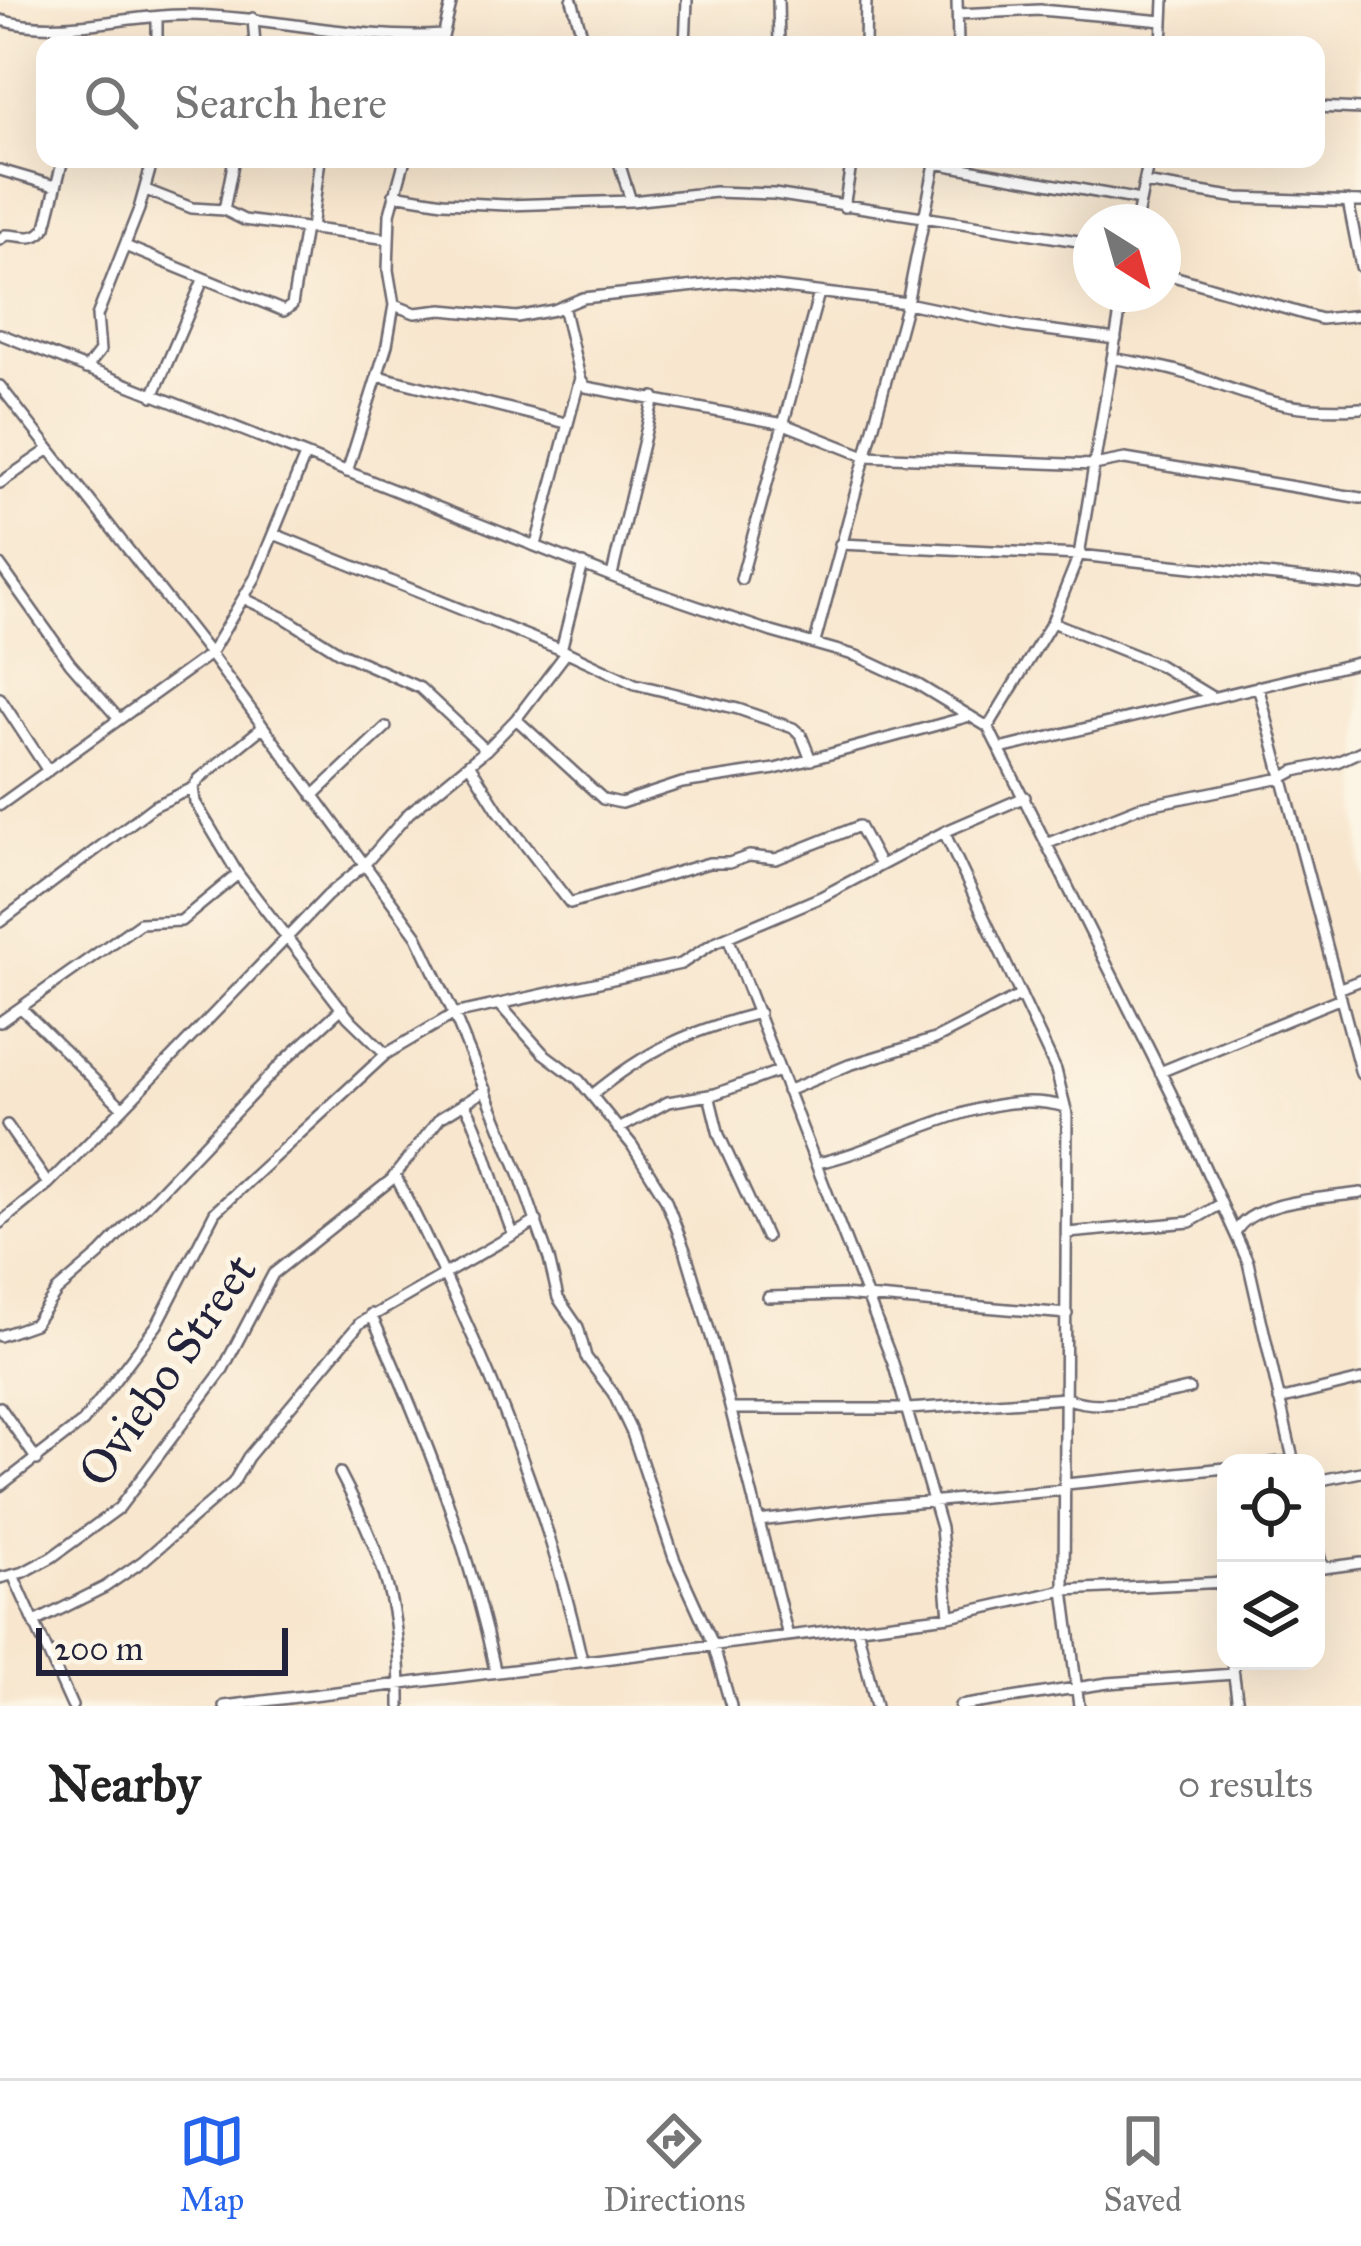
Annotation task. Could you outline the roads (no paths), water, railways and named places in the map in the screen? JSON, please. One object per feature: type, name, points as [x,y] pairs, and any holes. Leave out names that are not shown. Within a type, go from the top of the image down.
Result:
[{"type":"street","points":[[443,36],[452,0]]},
{"type":"street","points":[[572,0],[582,36]]},
{"type":"street","points":[[685,36],[687,0]]},
{"type":"street","points":[[778,0],[779,36]]},
{"type":"street","points":[[865,36],[866,0]]},
{"type":"street","points":[[957,0],[958,36]]},
{"type":"street","points":[[1162,36],[1164,0]]},
{"type":"street","points":[[958,14],[1040,10],[1163,21]]},
{"type":"street","points":[[157,17],[157,36]]},
{"type":"street","points":[[0,20],[70,27],[157,17],[253,18],[340,36]]},
{"type":"street","points":[[253,18],[254,36]]},
{"type":"street","points":[[70,27],[72,36]]},
{"type":"street","points":[[1325,108],[1361,110]]},
{"type":"street","points":[[0,240],[5,235],[41,235],[61,168]]},
{"type":"street","points":[[86,369],[100,351],[97,316],[151,168]]},
{"type":"street","points":[[224,210],[232,168]]},
{"type":"street","points":[[125,246],[288,310],[318,168]]},
{"type":"street","points":[[347,472],[378,376],[394,305],[389,294],[389,239],[402,168]]},
{"type":"street","points":[[621,168],[631,201]]},
{"type":"street","points":[[844,206],[850,168]]},
{"type":"street","points":[[815,642],[907,303],[935,168]]},
{"type":"street","points":[[973,168],[1140,200]]},
{"type":"street","points":[[1139,204],[1146,168]]},
{"type":"street","points":[[0,170],[56,186]]},
{"type":"street","points":[[1144,183],[1238,198],[1361,202]]},
{"type":"street","points":[[146,190],[192,208],[224,210],[244,220],[389,239]]},
{"type":"street","points":[[394,194],[506,205],[631,201],[715,192],[774,194],[1073,240]]},
{"type":"street","points":[[1348,201],[1361,267]]},
{"type":"street","points":[[1181,278],[1321,319],[1361,315]]},
{"type":"street","points":[[153,395],[203,280]]},
{"type":"street","points":[[394,305],[415,313],[442,310],[517,317],[583,298],[734,282],[907,303],[1023,327],[1116,339]]},
{"type":"street","points":[[741,579],[819,293]]},
{"type":"street","points":[[536,545],[580,378],[563,306]]},
{"type":"street","points":[[988,727],[1052,622],[1079,556],[1120,312]]},
{"type":"street","points":[[0,334],[612,575],[772,632],[856,656],[988,727],[1160,1072],[1248,1262],[1291,1454]]},
{"type":"street","points":[[1112,358],[1184,373],[1290,407],[1316,411],[1361,408]]},
{"type":"street","points":[[378,376],[566,423]]},
{"type":"street","points":[[580,378],[594,391],[654,397],[784,424],[865,456],[1094,465],[1125,459],[1361,498]]},
{"type":"street","points":[[0,386],[210,654],[417,936],[486,1090],[537,1221],[558,1298],[578,1328],[586,1357],[613,1393],[632,1432],[674,1558],[713,1644],[731,1706]]},
{"type":"street","points":[[612,575],[654,397]]},
{"type":"street","points":[[0,483],[48,450]]},
{"type":"street","points":[[0,805],[210,654],[274,534],[305,456]]},
{"type":"street","points":[[274,534],[635,684],[793,728],[801,734],[811,760]]},
{"type":"street","points":[[840,544],[1079,556],[1361,585]]},
{"type":"street","points":[[0,1223],[48,1184],[124,1108],[327,896],[364,865],[409,813],[487,750],[516,719],[564,651],[583,564]]},
{"type":"street","points":[[0,565],[70,663],[118,718]]},
{"type":"street","points":[[243,598],[339,652],[420,688],[487,750]]},
{"type":"street","points":[[1052,622],[1159,665],[1213,697]]},
{"type":"street","points":[[1000,749],[1361,662]]},
{"type":"street","points":[[1258,686],[1360,1068]]},
{"type":"street","points":[[0,698],[48,772]]},
{"type":"street","points":[[516,719],[612,803],[682,784],[811,760],[970,716]]},
{"type":"street","points":[[0,922],[154,806],[193,788],[263,727]]},
{"type":"street","points":[[313,796],[386,727]]},
{"type":"street","points":[[1046,844],[1164,800],[1282,778],[1361,752]]},
{"type":"street","points":[[469,764],[489,798],[569,903],[709,862],[729,863],[748,856],[776,859],[859,826],[880,865]]},
{"type":"street","points":[[193,788],[202,819],[238,874],[342,1008],[386,1054]]},
{"type":"street","points":[[0,1486],[83,1422],[157,1325],[215,1212],[386,1054],[454,1014],[673,967],[1024,797]]},
{"type":"street","points":[[944,832],[1056,1070],[1066,1107],[1064,1590],[1079,1706]]},
{"type":"street","points":[[0,1022],[140,923],[181,921],[238,874]]},
{"type":"street","points":[[728,937],[908,1409],[941,1528],[949,1616]]},
{"type":"street","points":[[1160,1072],[1361,980]]},
{"type":"street","points":[[787,1091],[849,1065],[935,1039],[1021,994]]},
{"type":"street","points":[[500,1005],[543,1053],[592,1095],[665,1198],[686,1253],[731,1409],[788,1636]]},
{"type":"street","points":[[0,1336],[34,1324],[57,1291],[100,1254],[282,1063],[342,1008]]},
{"type":"street","points":[[22,1009],[124,1108]]},
{"type":"street","points":[[592,1095],[633,1061],[663,1044],[759,1013]]},
{"type":"street","points":[[618,1129],[668,1102],[709,1095],[779,1071]]},
{"type":"street","name":"Oviebo Street","points":[[0,1578],[77,1541],[119,1508],[222,1371],[273,1274],[395,1175],[440,1118],[486,1090]]},
{"type":"street","points":[[709,1095],[719,1135],[766,1237]]},
{"type":"street","points":[[817,1163],[854,1156],[994,1102],[1066,1107]]},
{"type":"street","points":[[463,1103],[473,1117],[513,1233]]},
{"type":"street","points":[[7,1125],[48,1184]]},
{"type":"street","points":[[395,1175],[445,1273],[542,1508],[582,1660]]},
{"type":"street","points":[[1234,1233],[1245,1218],[1326,1193],[1361,1193]]},
{"type":"street","points":[[1068,1233],[1190,1222],[1221,1204]]},
{"type":"street","points":[[37,1621],[105,1587],[142,1561],[233,1483],[248,1457],[371,1314],[537,1221]]},
{"type":"street","points":[[768,1298],[869,1297],[1067,1314]]},
{"type":"street","points":[[371,1314],[433,1452],[457,1520],[495,1670]]},
{"type":"street","points":[[1279,1400],[1361,1380]]},
{"type":"street","points":[[731,1409],[908,1409],[1066,1398],[1105,1403],[1189,1389]]},
{"type":"street","points":[[0,1407],[37,1460]]},
{"type":"street","points":[[759,1521],[1217,1469]]},
{"type":"street","points":[[1325,1479],[1361,1472]]},
{"type":"street","points":[[340,1473],[387,1575],[400,1706]]},
{"type":"street","points":[[1325,1568],[1361,1563]]},
{"type":"street","points":[[13,1575],[71,1706]]},
{"type":"street","points":[[224,1706],[949,1616],[1064,1590],[1217,1583]]},
{"type":"street","points":[[857,1628],[876,1706]]},
{"type":"street","points":[[1233,1670],[1238,1706]]},
{"type":"street","points":[[960,1706],[1234,1674]]}]
